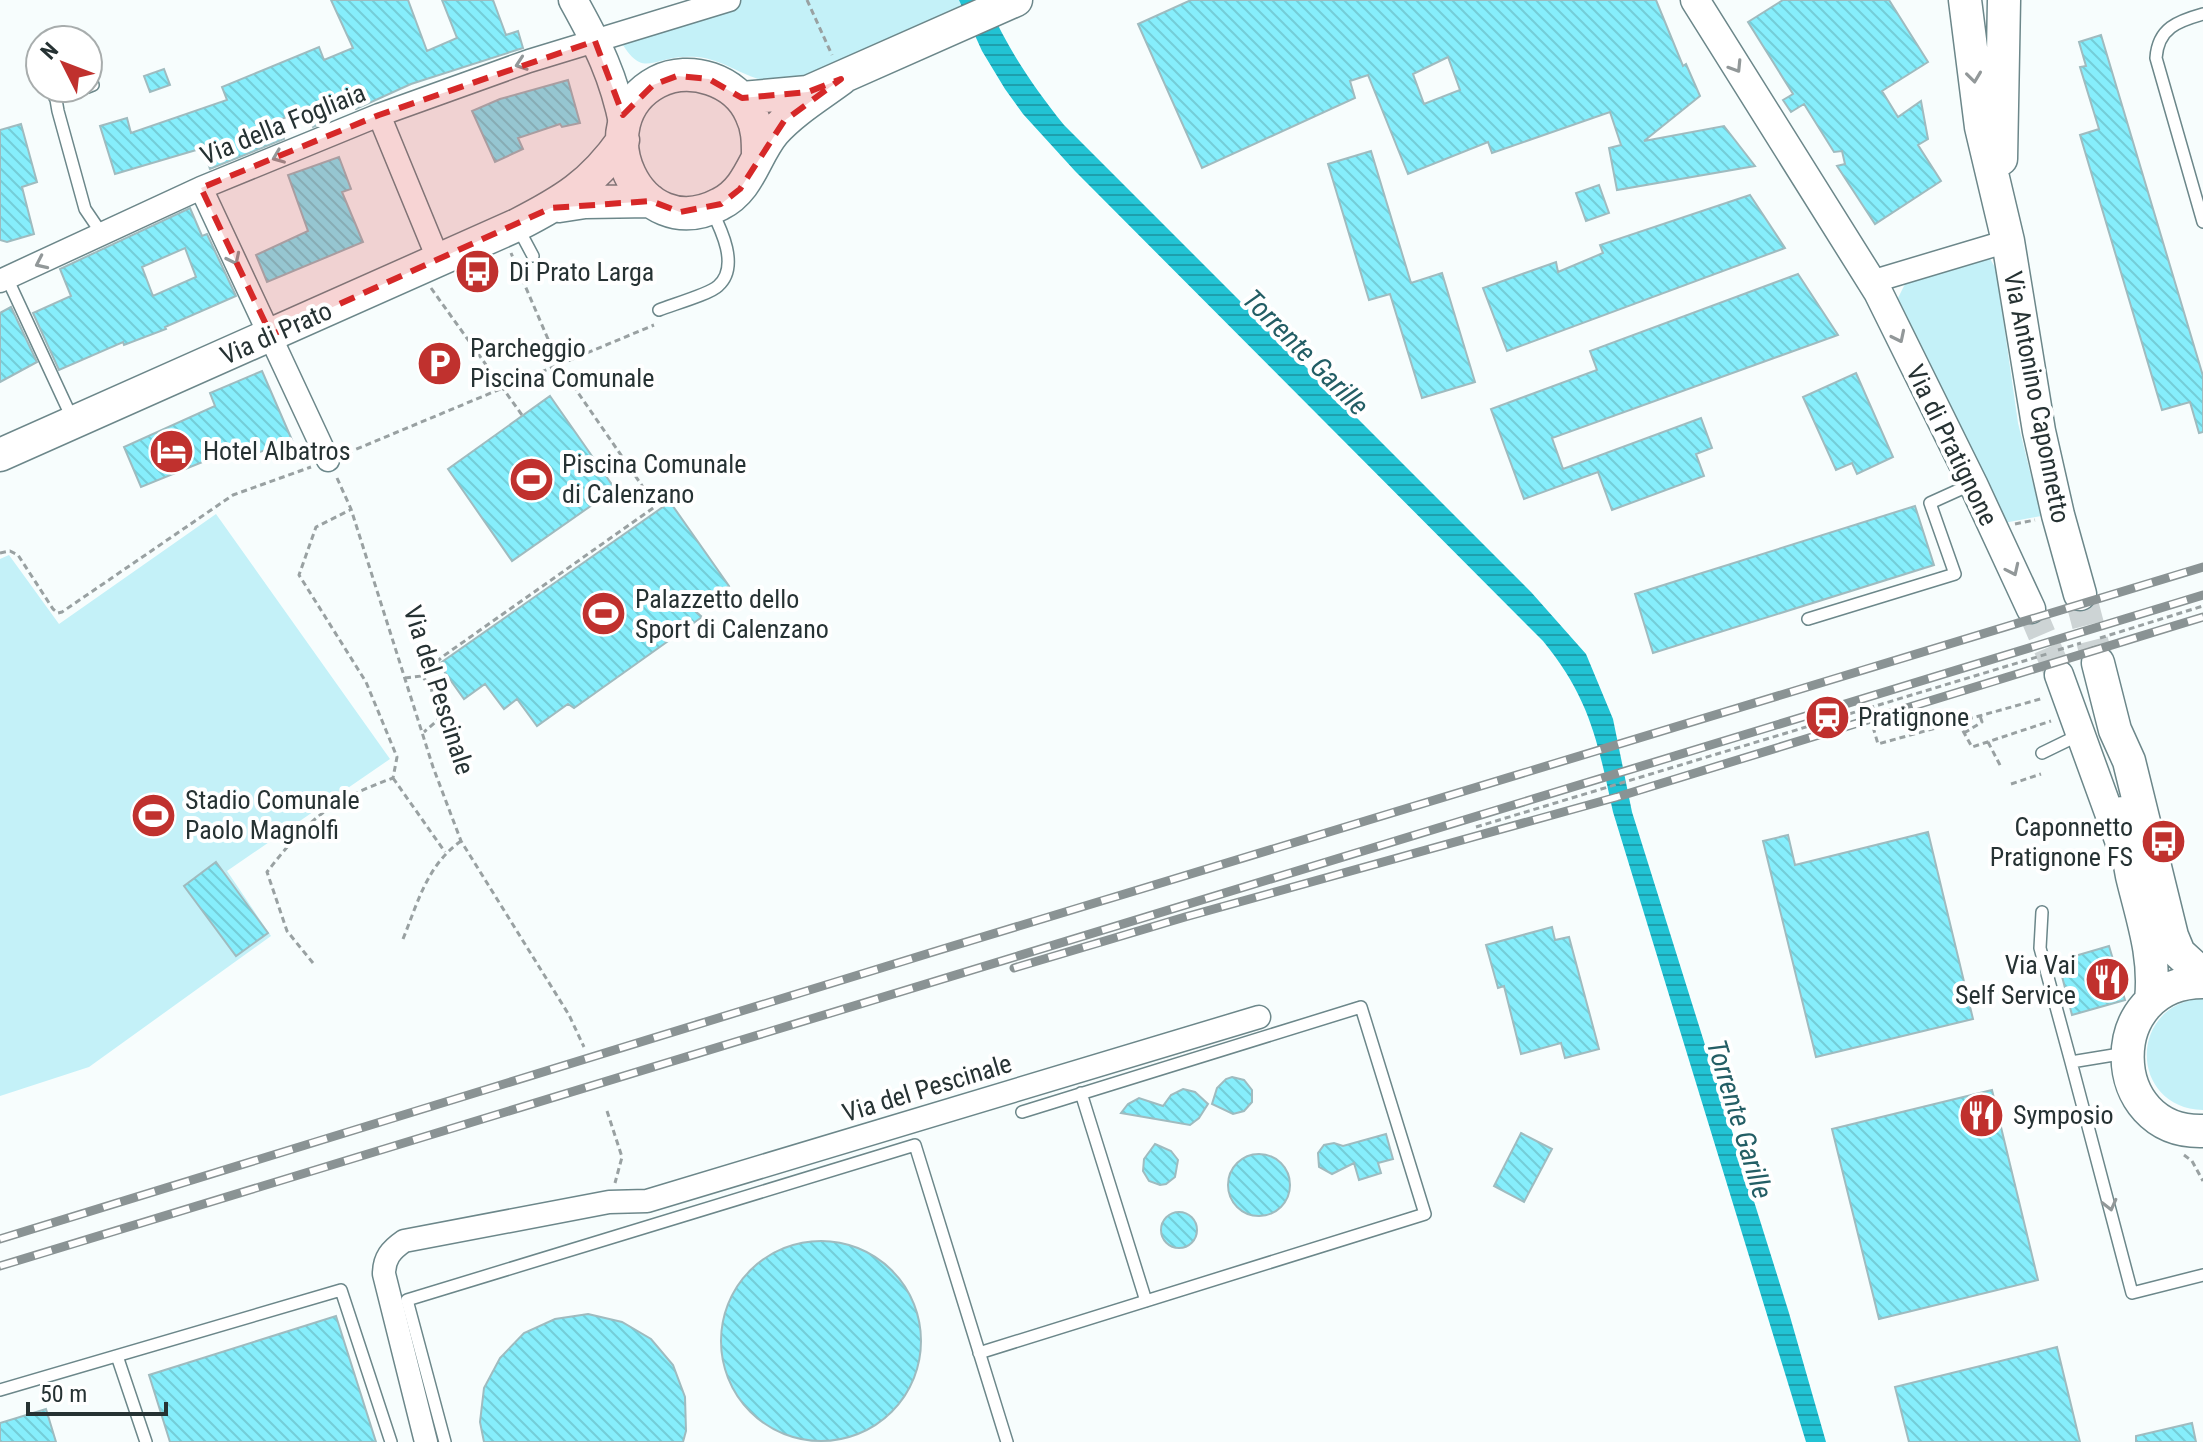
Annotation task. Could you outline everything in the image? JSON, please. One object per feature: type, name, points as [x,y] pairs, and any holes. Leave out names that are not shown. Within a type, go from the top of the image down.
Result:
[{"type":"main road","points":[[742,98],[808,92],[837,68],[923,42],[1016,0]]},
{"type":"main road","name":"Via Antonino Caponnetto","points":[[1965,0],[1981,127],[2000,199],[2039,431],[2080,594]]},
{"type":"main road","name":"Via Antonino Caponnetto","points":[[2000,199],[2004,0]]},
{"type":"main road","points":[[711,208],[740,189],[758,156],[784,121],[837,68]]},
{"type":"main road","points":[[653,85],[677,76],[695,75],[726,86],[742,98],[755,124],[758,156]]},
{"type":"main road","name":"Via di Prato","points":[[0,455],[271,335],[434,273],[514,238],[581,189],[611,158],[637,100],[653,85]]},
{"type":"main road","points":[[624,134],[622,154],[630,179],[636,189],[651,201]]},
{"type":"main road","name":"Via di Prato","points":[[551,208],[585,202],[651,201],[680,212],[711,208]]},
{"type":"main road","points":[[2092,648],[2115,730],[2129,761],[2172,936],[2179,953],[2203,975]]},
{"type":"main road","points":[[2115,730],[2115,768],[2131,873],[2147,930],[2153,971],[2151,1000]]},
{"type":"main road","points":[[2195,1139],[2162,1119],[2137,1096],[2129,1076],[2126,1053],[2138,1016],[2151,1000],[2170,988],[2203,982]]},
{"type":"street","points":[[573,0],[615,69],[632,81],[653,85]]},
{"type":"street","name":"Via della Fogliaia","points":[[4,280],[201,188],[379,115],[600,48],[729,0]]},
{"type":"street","name":"Via di Pratignone","points":[[1695,0],[1871,282],[1973,484],[2031,609]]},
{"type":"street","points":[[600,48],[619,102],[624,134]]},
{"type":"street","points":[[379,115],[434,273]]},
{"type":"street","points":[[201,188],[328,460]]},
{"type":"street","points":[[1871,282],[2008,241]]},
{"type":"street","points":[[2056,686],[2068,731],[2131,873]]},
{"type":"street","name":"Via del Pescinale","points":[[426,1442],[384,1274],[384,1262],[394,1248],[404,1241],[609,1202],[647,1201],[1259,1017]]},
{"type":"lane","points":[[2203,14],[2176,22],[2166,30],[2156,58],[2203,222]]},
{"type":"lane","points":[[57,104],[85,209],[102,234]]},
{"type":"lane","points":[[659,310],[718,287],[727,273],[727,243],[711,208]]},
{"type":"lane","points":[[514,238],[533,256]]},
{"type":"lane","points":[[4,280],[74,422]]},
{"type":"lane","points":[[1808,619],[1955,574],[1930,503],[1973,484]]},
{"type":"lane","points":[[2042,753],[2068,731]]},
{"type":"lane","points":[[2042,912],[2040,948],[2132,1293],[2203,1275]]},
{"type":"lane","points":[[979,1353],[1425,1214],[1361,1007],[1022,1112]]},
{"type":"lane","points":[[2071,1062],[2126,1053]]},
{"type":"lane","points":[[1081,1093],[1146,1301]]},
{"type":"lane","points":[[445,1442],[407,1300],[915,1145],[1007,1442]]},
{"type":"lane","points":[[0,1390],[341,1290],[391,1442]]},
{"type":"lane","points":[[117,1356],[146,1442]]},
{"type":"path","points":[[807,0],[837,68]]},
{"type":"path","points":[[405,678],[422,676],[442,657],[656,506],[548,349],[548,339],[514,238]]},
{"type":"path","points":[[434,273],[522,415]]},
{"type":"path","points":[[0,553],[10,551],[18,555],[53,609],[62,612],[233,495],[328,460],[655,325]]},
{"type":"path","name":"Via del Pescinale","points":[[328,460],[351,509],[461,841],[569,1015],[584,1047]]},
{"type":"path","points":[[351,509],[316,527],[299,575],[366,682],[397,757],[393,778],[445,852]]},
{"type":"path","points":[[2002,527],[2043,518]]},
{"type":"path","points":[[1878,705],[2092,648],[2203,606]]},
{"type":"path","points":[[422,676],[431,687],[438,720]]},
{"type":"path","points":[[1873,727],[1878,744],[1980,716],[2056,686]]},
{"type":"path","points":[[1476,827],[1899,699]]},
{"type":"path","points":[[1837,717],[1857,712]]},
{"type":"path","points":[[1964,733],[1982,722],[1980,716]]},
{"type":"path","points":[[423,733],[438,720],[453,718]]},
{"type":"path","points":[[1958,722],[1972,747],[2068,731]]},
{"type":"path","points":[[1988,742],[2001,767]]},
{"type":"path","points":[[2011,784],[2041,774]]},
{"type":"path","points":[[313,963],[287,931],[267,872],[297,834],[324,811],[356,792],[393,778]]},
{"type":"path","points":[[403,939],[426,879],[445,852],[461,841]]},
{"type":"path","points":[[607,1111],[622,1157],[609,1202]]},
{"type":"path","points":[[2195,1139],[2192,1161],[2203,1181]]},
{"type":"highlighted area","points":[[595,41],[623,115],[653,85],[677,76],[709,79],[742,98],[808,92],[841,79],[784,121],[740,189],[721,204],[680,212],[651,201],[551,208],[271,335],[201,188],[379,115]]},
{"type":"shaded area","points":[[698,0],[982,0],[825,70],[784,82],[762,80],[716,61],[697,57],[680,57],[648,64],[640,62],[624,46],[613,28]]},
{"type":"shaded area","points":[[1989,257],[1996,269],[2018,423],[2041,516],[2004,523],[1898,298],[1906,282]]},
{"type":"shaded area","name":"Stadio Comunale Paolo Magnolfi","points":[[216,514],[390,759],[227,871],[271,936],[89,1067],[0,1096],[0,559],[9,555],[59,624]]},
{"type":"shaded area","points":[[2203,998],[2203,1110],[2179,1105],[2161,1092],[2150,1075],[2147,1056],[2150,1036],[2161,1018],[2178,1004]]},
{"type":"water","points":[[959,0],[986,0],[1021,66],[1064,125],[1531,592],[1586,654],[1613,719],[1632,812],[1789,1313],[1826,1442],[1806,1442],[1613,812],[1597,743],[1572,682],[1543,641],[1075,171],[1023,114],[982,51]]},
{"type":"building","points":[[331,0],[408,0],[427,51],[457,38],[442,0],[493,0],[506,35],[518,31],[523,48],[411,84],[356,109],[351,98],[322,110],[327,121],[313,127],[305,109],[277,121],[284,139],[210,169],[203,148],[115,174],[100,126],[127,118],[131,133],[227,100],[222,87],[319,47],[324,60],[353,48]]},
{"type":"building","points":[[1191,0],[1656,0],[1683,66],[1686,64],[1700,96],[1644,141],[1724,126],[1755,166],[1617,190],[1609,148],[1621,145],[1610,112],[1492,153],[1488,142],[1408,174],[1368,75],[1350,81],[1355,98],[1202,168],[1138,24]],"holes":[[[1448,57],[1460,90],[1424,104],[1413,74]]]},
{"type":"building","points":[[1783,0],[1889,0],[1928,62],[1882,91],[1898,117],[1921,101],[1928,139],[1918,145],[1941,181],[1875,224],[1837,166],[1845,164],[1842,151],[1834,152],[1804,104],[1791,112],[1783,100],[1793,94],[1748,22]]},
{"type":"building","points":[[2101,35],[2203,376],[2203,432],[2199,433],[2190,402],[2162,410],[2080,135],[2099,129],[2080,67],[2086,66],[2079,42]]},
{"type":"building","points":[[164,69],[170,85],[150,92],[144,76]]},
{"type":"building","points":[[568,80],[580,123],[562,127],[560,124],[518,138],[523,149],[495,162],[472,111],[500,99]]},
{"type":"building","points":[[21,124],[37,182],[22,187],[34,234],[7,242],[0,240],[0,130]]},
{"type":"building","points":[[1371,151],[1411,283],[1442,273],[1475,382],[1422,398],[1390,294],[1369,300],[1328,164]]},
{"type":"building","points":[[339,157],[351,189],[342,192],[363,242],[267,282],[256,255],[308,231],[288,175]]},
{"type":"building","points":[[1599,185],[1609,213],[1586,221],[1576,193]]},
{"type":"building","points":[[1750,195],[1785,248],[1507,351],[1483,288],[1556,262],[1558,272],[1603,253],[1600,245]]},
{"type":"building","points":[[190,208],[202,236],[207,234],[236,296],[166,329],[124,345],[123,342],[59,370],[33,313],[71,296],[60,269]],"holes":[[[185,248],[196,277],[153,296],[142,267]]]},
{"type":"building","points":[[1798,274],[1838,335],[1552,438],[1563,469],[1701,418],[1712,448],[1696,454],[1704,476],[1612,510],[1598,472],[1524,499],[1491,409],[1597,370],[1590,351]]},
{"type":"building","points":[[11,307],[37,362],[0,382],[0,313]]},
{"type":"building","points":[[262,371],[292,440],[236,461],[232,450],[141,487],[124,447],[215,406],[210,393]]},
{"type":"building","points":[[1856,373],[1893,457],[1857,474],[1852,463],[1836,470],[1803,397]]},
{"type":"building","name":"Piscina Comunale di Calenzano","points":[[550,396],[615,489],[512,561],[448,469]]},
{"type":"building","name":"Palazzetto dello Sport di Calenzano","points":[[670,502],[729,586],[694,610],[702,617],[574,708],[568,704],[537,726],[517,699],[504,709],[485,684],[464,699],[439,664]]},
{"type":"building","points":[[1915,506],[1934,565],[1653,653],[1635,594]]},
{"type":"building","points":[[1928,832],[1973,1019],[1816,1057],[1763,841],[1788,835],[1795,865]]},
{"type":"building","points":[[216,862],[268,933],[236,956],[184,886]]},
{"type":"building","points":[[1552,927],[1555,940],[1569,937],[1599,1049],[1565,1058],[1561,1043],[1521,1054],[1504,986],[1498,988],[1486,945]]},
{"type":"building","points":[[2109,946],[2125,1000],[2072,1015],[2058,961]]},
{"type":"building","points":[[1232,1077],[1244,1080],[1252,1090],[1252,1102],[1244,1111],[1233,1114],[1212,1104],[1217,1088]]},
{"type":"building","points":[[1183,1089],[1195,1092],[1208,1104],[1190,1125],[1121,1113],[1128,1104],[1139,1098],[1163,1106],[1171,1095]]},
{"type":"building","points":[[1992,1090],[2038,1280],[1879,1319],[1832,1129]]},
{"type":"building","points":[[1521,1133],[1552,1149],[1524,1202],[1494,1186]]},
{"type":"building","points":[[1386,1134],[1393,1159],[1378,1163],[1381,1173],[1359,1180],[1354,1163],[1332,1174],[1319,1167],[1318,1153],[1324,1145],[1334,1143],[1343,1146]]},
{"type":"building","points":[[1155,1144],[1171,1151],[1178,1160],[1175,1177],[1166,1184],[1149,1181],[1143,1171],[1144,1159]]},
{"type":"building","points":[[1259,1154],[1281,1163],[1290,1185],[1281,1207],[1259,1216],[1237,1207],[1228,1185],[1237,1163]]},
{"type":"building","points":[[1179,1212],[1192,1217],[1197,1230],[1192,1243],[1179,1248],[1166,1243],[1161,1230],[1166,1217]]},
{"type":"building","points":[[821,1241],[859,1248],[892,1270],[914,1303],[921,1341],[914,1379],[892,1412],[859,1434],[821,1441],[783,1434],[750,1412],[728,1379],[721,1341],[728,1303],[750,1270],[783,1248]]},
{"type":"building","points":[[588,1314],[622,1322],[651,1339],[673,1365],[685,1397],[686,1431],[683,1442],[484,1442],[480,1422],[484,1388],[500,1358],[524,1333],[555,1319]]},
{"type":"building","points":[[336,1316],[376,1442],[170,1442],[149,1375]]},
{"type":"building","points":[[2057,1347],[2080,1442],[1909,1442],[1895,1387]]},
{"type":"building","points":[[46,1409],[56,1442],[0,1442],[0,1423]]},
{"type":"building","points":[[2192,1423],[2196,1442],[2136,1442],[2136,1436]]},
{"type":"tunnel","points":[[2080,594],[2098,663]]},
{"type":"tunnel","points":[[2031,609],[2059,675]]},
{"type":"railway","points":[[0,1239],[2203,567]]},
{"type":"railway","points":[[0,1266],[2203,595]]},
{"type":"railway","points":[[1014,968],[1185,917],[1617,797],[2203,617]]},
{"type":"place","name":"Di Prato Larga","points":[[478,272]]},
{"type":"place","name":"Parcheggio Piscina Comunale","points":[[439,363]]},
{"type":"place","name":"Hotel Albatros","points":[[172,451]]},
{"type":"place","name":"Piscina Comunale di Calenzano","points":[[531,479]]},
{"type":"place","name":"Palazzetto dello Sport di Calenzano","points":[[604,614]]},
{"type":"place","name":"Pratignone","points":[[1827,717]]},
{"type":"place","name":"Stadio Comunale Paolo Magnolfi","points":[[154,815]]},
{"type":"place","name":"Caponnetto Pratignone FS","points":[[2164,842]]},
{"type":"place","name":"Via Vai Self Service","points":[[2107,980]]},
{"type":"place","name":"Symposio","points":[[1982,1115]]},
{"type":"water label","name":"Torrente Garille","points":[[1306,352]]},
{"type":"water label","name":"Torrente Garille","points":[[1740,1119]]}]
